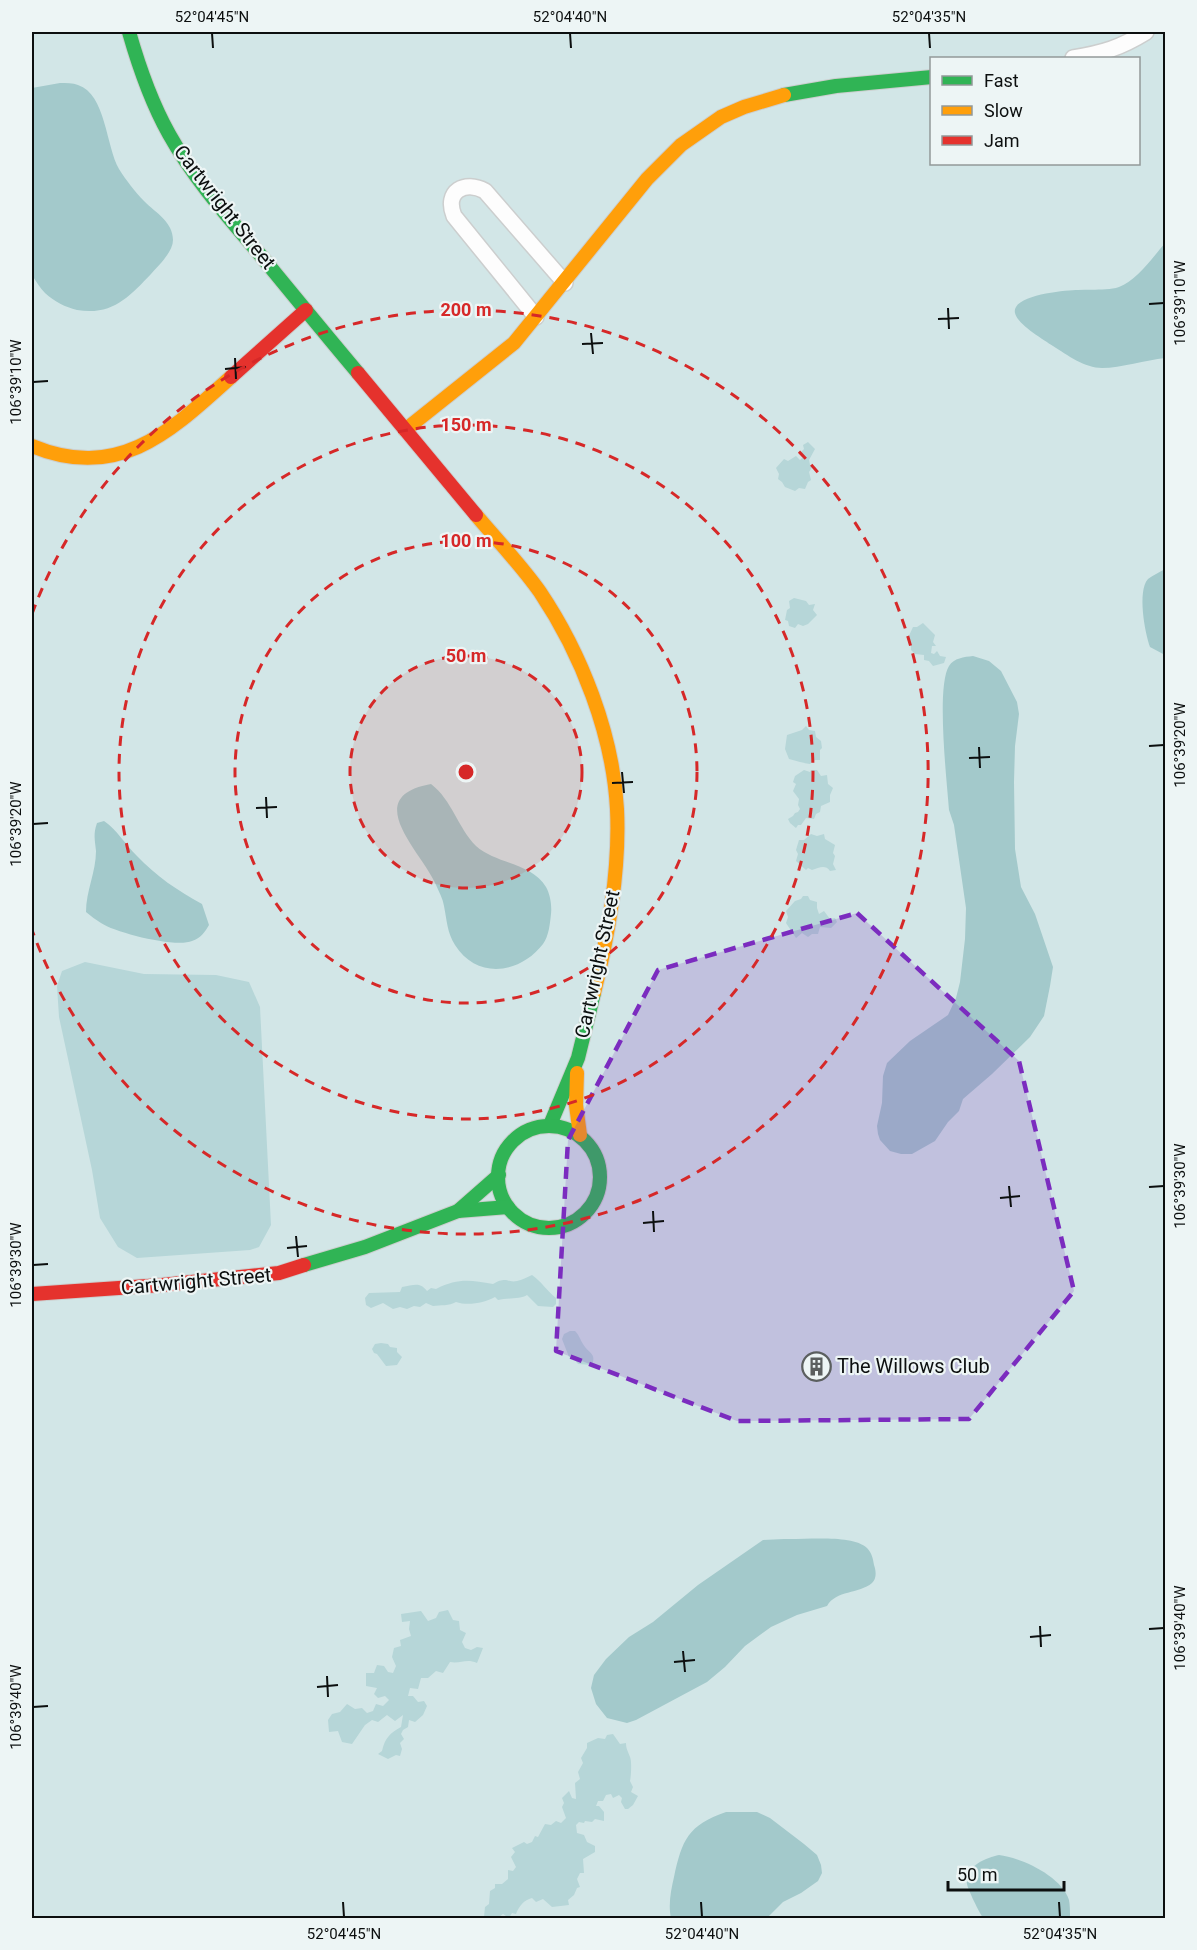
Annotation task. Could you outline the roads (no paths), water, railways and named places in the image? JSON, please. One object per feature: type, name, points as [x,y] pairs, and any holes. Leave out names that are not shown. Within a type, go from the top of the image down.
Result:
[{"type":"street","name":"Cartwright Street","points":[[129,32],[147,87],[175,146],[209,193],[539,591],[567,638],[589,686],[608,746],[617,807],[612,908],[578,1058],[550,1125]]},
{"type":"street","points":[[1080,57],[1100,54],[1126,45],[1146,32]]},
{"type":"street","points":[[405,430],[516,341],[645,181],[668,156],[712,122],[743,108],[780,96],[827,88],[930,77]]},
{"type":"street","points":[[536,317],[454,216],[450,207],[453,196],[458,190],[467,186],[476,186],[485,191],[565,283]]},
{"type":"street","points":[[32,446],[53,454],[85,458],[116,456],[149,443],[212,395],[306,310]]},
{"type":"street","name":"Cartwright Street","points":[[578,1058],[576,1105],[580,1135]]},
{"type":"street","points":[[550,1125],[565,1128],[580,1135],[597,1158],[600,1173],[599,1187],[594,1201],[585,1213],[560,1227],[546,1228],[531,1224],[519,1217],[508,1207],[501,1192],[500,1162],[506,1150],[524,1132],[537,1127],[550,1125]]},
{"type":"street","name":"Cartwright Street","points":[[458,1211],[499,1175]]},
{"type":"street","name":"Cartwright Street","points":[[32,1294],[184,1283],[279,1273],[365,1247],[458,1211],[508,1207]]},
{"type":"place","name":"The Willows Club","points":[[816,1366]]}]
